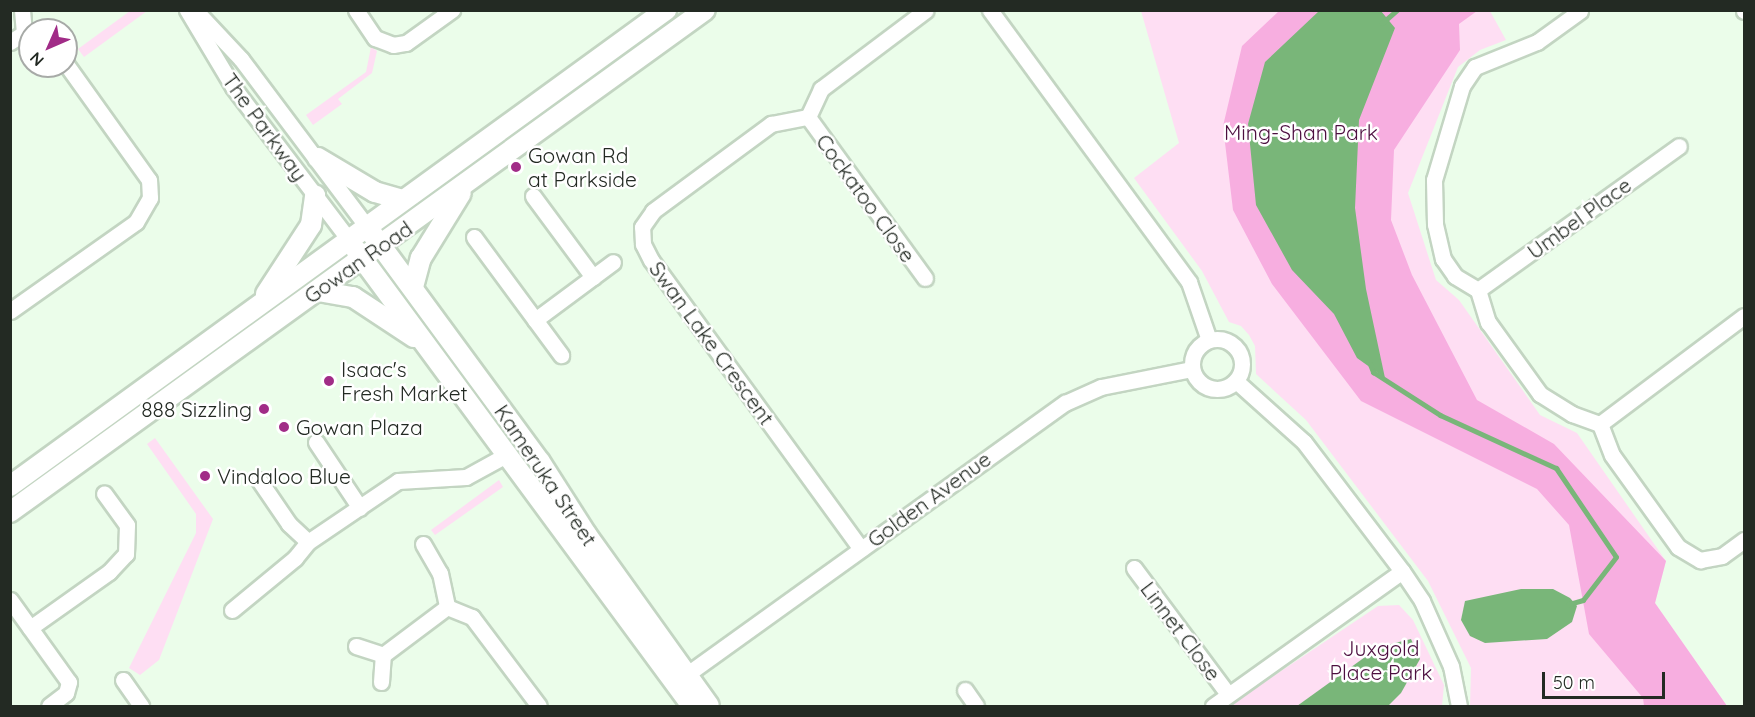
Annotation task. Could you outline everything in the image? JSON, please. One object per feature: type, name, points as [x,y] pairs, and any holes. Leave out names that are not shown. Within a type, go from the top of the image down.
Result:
[{"type":"main road","name":"Gowan Road","points":[[10,486],[666,10]]},
{"type":"main road","name":"Gowan Road","points":[[10,512],[466,186],[705,10]]},
{"type":"main road","points":[[318,158],[375,192],[403,200]]},
{"type":"main road","points":[[413,287],[422,258],[466,186]]},
{"type":"main road","points":[[260,304],[311,225],[315,195]]},
{"type":"main road","name":"Kameruka Street","points":[[368,227],[526,442],[709,706]]},
{"type":"main road","name":"Kameruka Street","points":[[349,240],[692,706]]},
{"type":"main road","points":[[318,291],[353,297],[426,346]]},
{"type":"main road","points":[[506,455],[526,442]]},
{"type":"street","name":"The Parkway","points":[[187,10],[233,87],[349,240]]},
{"type":"street","name":"The Parkway","points":[[195,10],[241,59],[368,227]]},
{"type":"street","points":[[356,10],[375,38],[393,45],[406,43],[452,10]]},
{"type":"street","points":[[808,117],[821,89],[926,10]]},
{"type":"street","points":[[990,10],[1189,282],[1209,340]]},
{"type":"street","points":[[1580,11],[1537,42],[1475,67],[1462,87],[1434,180],[1435,224],[1443,259],[1455,276],[1478,290],[1488,322],[1540,394],[1572,414],[1600,424],[1612,455],[1678,547],[1700,560],[1722,556],[1744,540]]},
{"type":"street","points":[[10,311],[136,222],[150,198],[148,180],[76,78]]},
{"type":"street","name":"Cockatoo Close","points":[[808,117],[925,278]]},
{"type":"street","name":"Swan Lake Crescent","points":[[808,117],[787,118],[771,124],[653,211],[642,227],[643,244],[861,549]]},
{"type":"street","name":"Umbel Place","points":[[1478,290],[1679,146]]},
{"type":"street","points":[[533,196],[593,277]]},
{"type":"street","points":[[474,237],[561,355]]},
{"type":"street","points":[[535,320],[613,262]]},
{"type":"street","points":[[1600,424],[1744,316]]},
{"type":"street","points":[[1209,340],[1225,340],[1238,350],[1242,366],[1236,381],[1222,389],[1207,387],[1192,369],[1193,354],[1209,340]]},
{"type":"street","name":"Golden Avenue","points":[[686,675],[1065,403],[1101,387],[1192,369]]},
{"type":"street","points":[[1236,381],[1304,442],[1402,571],[1422,601],[1451,666],[1459,706]]},
{"type":"street","points":[[315,442],[360,508]]},
{"type":"street","points":[[232,610],[295,558],[308,542],[398,481],[466,477],[506,455]]},
{"type":"street","points":[[259,480],[289,524],[308,542]]},
{"type":"street","points":[[30,628],[109,572],[126,554],[127,525],[105,493]]},
{"type":"street","points":[[423,544],[440,573],[447,607]]},
{"type":"street","name":"Linnet Close","points":[[1134,568],[1228,694]]},
{"type":"street","points":[[1213,706],[1402,571]]},
{"type":"street","points":[[10,600],[69,682],[66,693],[49,706]]},
{"type":"street","points":[[381,682],[383,654],[447,607]]},
{"type":"street","points":[[447,607],[472,617],[539,706]]},
{"type":"street","points":[[356,646],[383,654]]},
{"type":"street","points":[[123,680],[141,706]]},
{"type":"street","points":[[965,690],[976,706]]},
{"type":"green space","points":[[130,11],[147,11],[84,57],[78,49]]},
{"type":"green space","name":"Ming-Shan Park","points":[[1141,11],[1490,11],[1506,40],[1480,50],[1458,67],[1408,193],[1436,280],[1459,300],[1540,415],[1577,433],[1666,561],[1655,603],[1727,706],[1470,706],[1471,668],[1428,581],[1306,420],[1256,374],[1255,346],[1249,335],[1241,326],[1229,322],[1202,271],[1134,178],[1179,143]]},
{"type":"green space","points":[[1279,11],[1477,11],[1459,24],[1460,50],[1394,150],[1391,220],[1412,275],[1477,400],[1554,444],[1666,561],[1655,603],[1727,706],[1644,706],[1643,698],[1589,634],[1569,525],[1537,489],[1361,401],[1272,284],[1233,210],[1223,126],[1242,46]]},
{"type":"green space","points":[[371,47],[377,51],[372,73],[338,99],[342,104],[313,125],[306,115],[366,72]]},
{"type":"green space","points":[[155,438],[213,519],[159,660],[140,675],[129,668],[196,533],[196,514],[147,444]]},
{"type":"green space","points":[[499,480],[503,487],[435,535],[431,530]]},
{"type":"green space","name":"Juxgold Place Park","points":[[1399,605],[1413,620],[1444,685],[1442,706],[1229,706],[1378,606]]},
{"type":"shaded area","points":[[1319,11],[1381,11],[1395,28],[1359,120],[1355,208],[1366,289],[1385,378],[1357,358],[1334,314],[1292,270],[1256,205],[1248,124],[1265,62]]},
{"type":"shaded area","points":[[1521,589],[1553,589],[1570,598],[1577,606],[1572,622],[1547,639],[1485,643],[1470,636],[1461,620],[1465,601]]},
{"type":"shaded area","points":[[1411,639],[1420,659],[1401,693],[1388,706],[1297,706],[1379,647]]},
{"type":"waterway","points":[[1382,23],[1397,10]]},
{"type":"waterway","points":[[1370,364],[1373,372],[1440,415],[1556,468],[1616,557],[1583,600],[1569,604]]},
{"type":"place","name":"Gowan Rd at Parkside","points":[[516,167]]},
{"type":"place","name":"Isaac's Fresh Market","points":[[329,381]]},
{"type":"place","name":"888 Sizzling","points":[[264,409]]},
{"type":"place","name":"Gowan Plaza","points":[[284,427]]},
{"type":"place","name":"Vindaloo Blue","points":[[205,476]]}]
